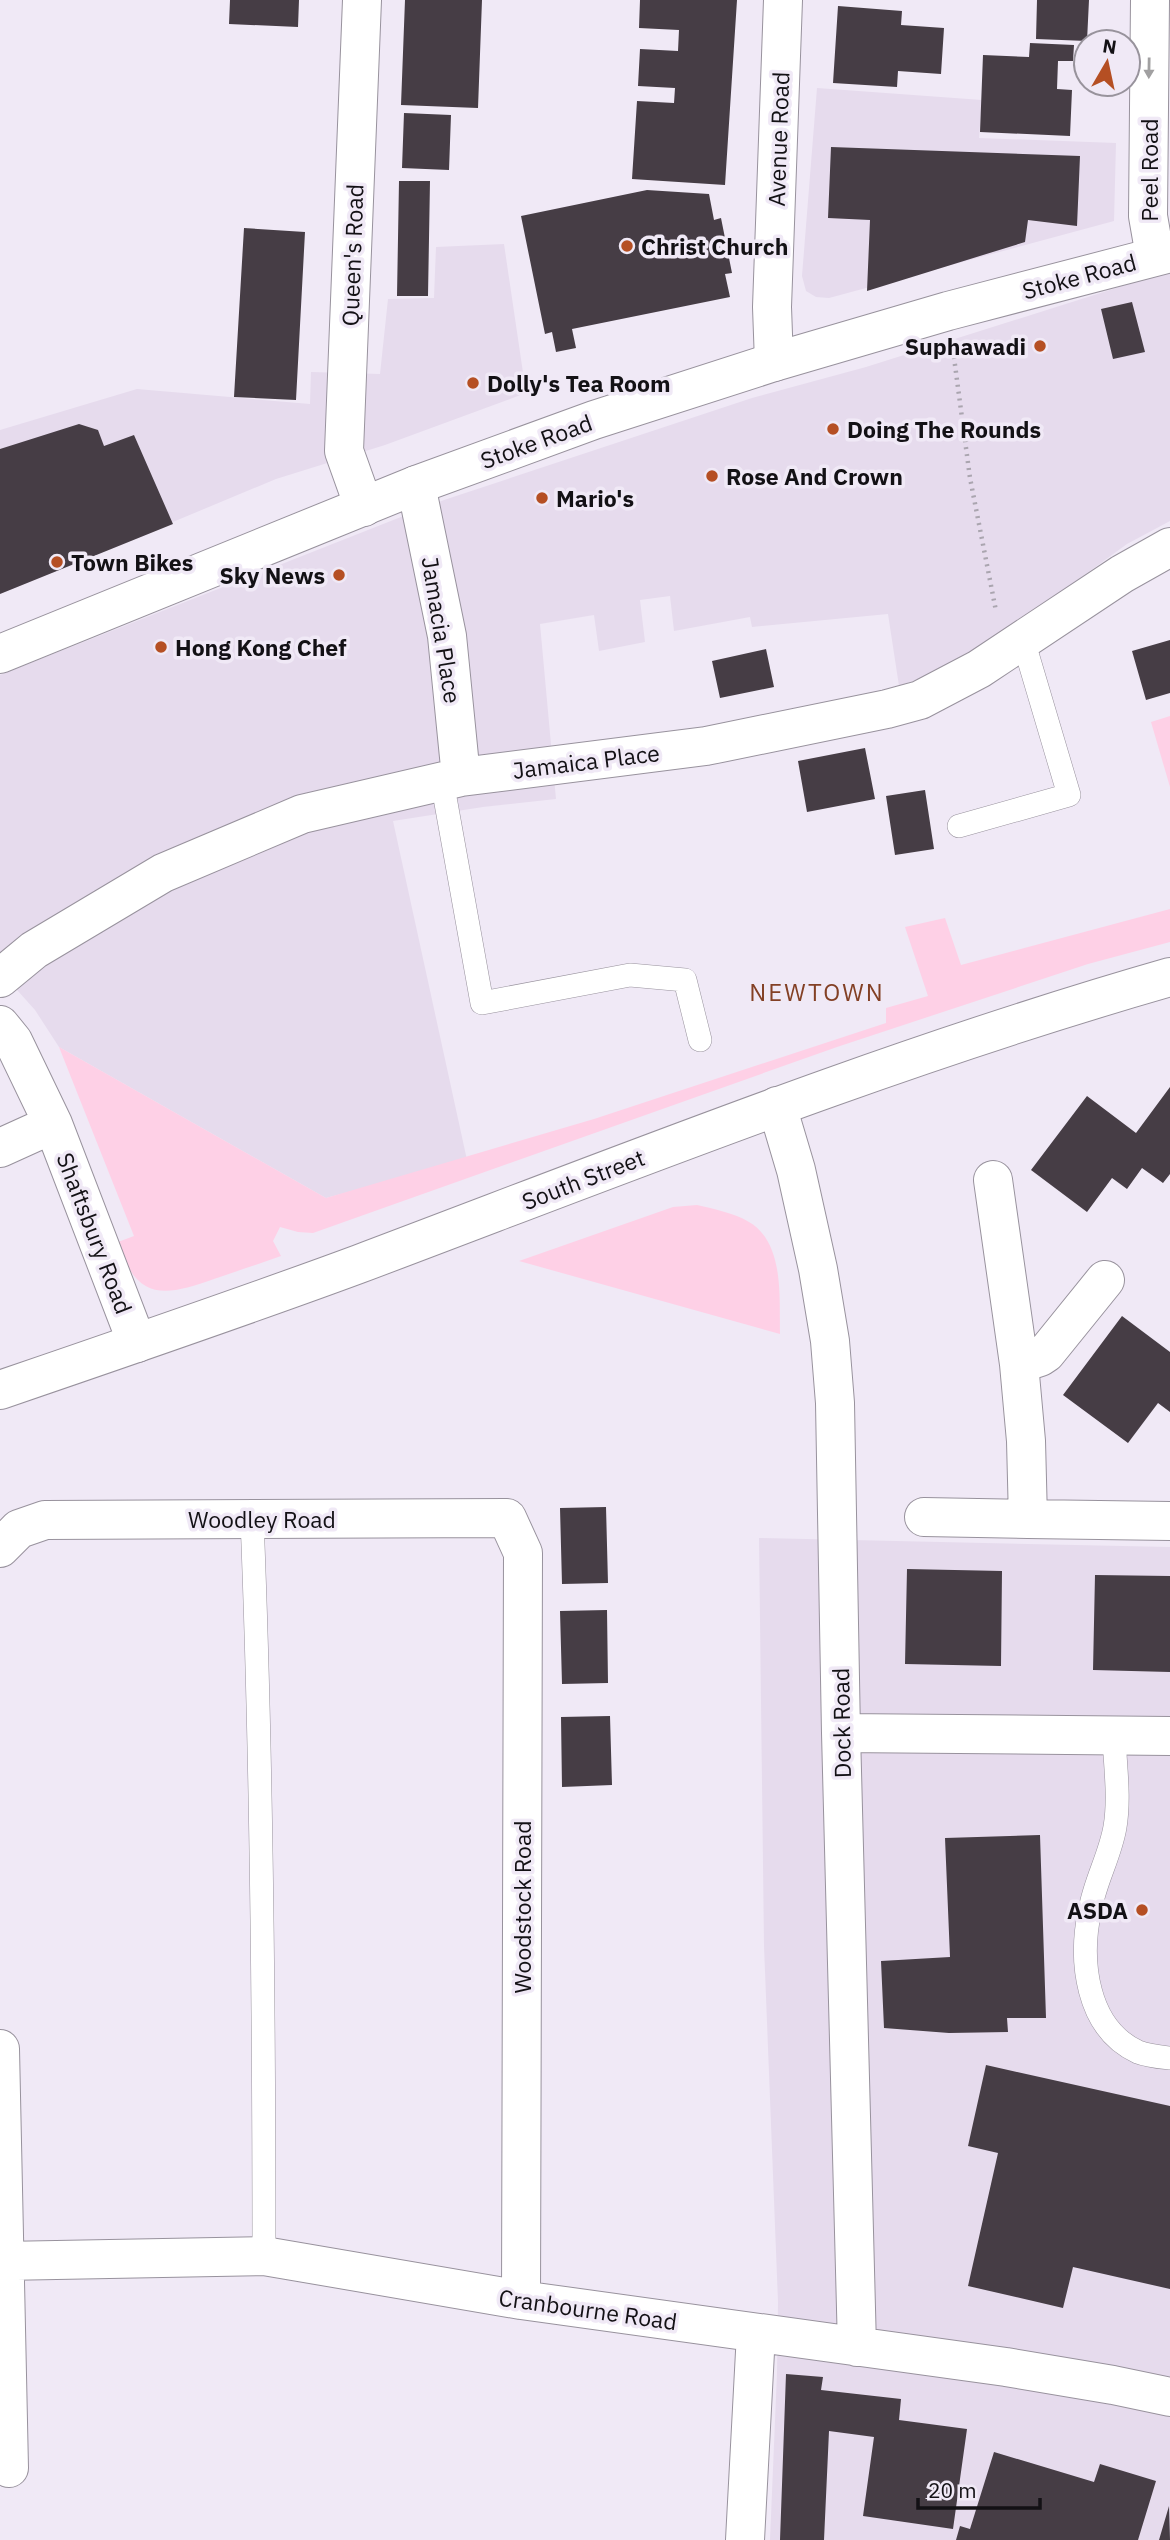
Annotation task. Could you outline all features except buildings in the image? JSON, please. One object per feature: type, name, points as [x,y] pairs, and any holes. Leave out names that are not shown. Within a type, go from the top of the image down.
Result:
[{"type":"street","name":"Queen's Road","points":[[362,0],[344,451],[364,507]]},
{"type":"street","name":"Avenue Road","points":[[774,362],[772,307],[783,0]]},
{"type":"street","name":"Peel Road","points":[[1150,0],[1148,216],[1163,254]]},
{"type":"street","name":"Stoke Road","points":[[0,654],[416,485],[594,420],[774,362],[948,311],[1163,254]]},
{"type":"street","name":"Jamacia Place","points":[[416,485],[447,636],[452,779]]},
{"type":"street","name":"Jamaica Place","points":[[0,978],[34,950],[163,873],[302,814],[452,779],[706,746],[920,700],[979,669],[1122,574],[1170,547]]},
{"type":"street","name":"South Street","points":[[0,1390],[354,1265],[777,1105],[969,1039],[1170,977]]},
{"type":"street","name":"Shaftsbury Road","points":[[0,1025],[13,1041],[52,1124],[137,1343]]},
{"type":"street","name":"Dock Road","points":[[777,1105],[802,1192],[830,1341],[838,1484],[841,1733],[857,2347]]},
{"type":"street","name":"Shaftsbury Road","points":[[0,1148],[52,1124]]},
{"type":"street","points":[[993,1180],[1019,1364],[1026,1441],[1028,1519]]},
{"type":"street","points":[[1019,1364],[1046,1353],[1105,1280]]},
{"type":"street","points":[[924,1517],[1170,1521]]},
{"type":"street","name":"Woodley Road","points":[[9,1539],[46,1520],[507,1518]]},
{"type":"street","name":"Woodstock Road","points":[[507,1518],[523,1553],[522,2300]]},
{"type":"street","points":[[841,1733],[1170,1736]]},
{"type":"street","points":[[0,2049],[9,2468]]},
{"type":"street","name":"Cranbourne Road","points":[[3,2261],[264,2256],[522,2300],[1070,2377],[1170,2397]]},
{"type":"street","points":[[745,2540],[755,2333]]},
{"type":"lane","points":[[959,826],[1069,795],[1014,647]]},
{"type":"lane","points":[[452,779],[482,1003],[630,975],[685,979],[699,1040]]},
{"type":"lane","points":[[252,1519],[259,1688],[264,2256]]},
{"type":"lane","points":[[1114,1735],[1117,1796],[1115,1823],[1089,1911],[1086,1946],[1088,1978],[1096,2009],[1107,2027],[1140,2052],[1170,2058]]},
{"type":"path","points":[[948,311],[970,478],[1014,647]]},
{"type":"shaded area","points":[[817,88],[982,100],[979,138],[1116,143],[1114,221],[829,298],[816,297],[806,291],[802,276]]},
{"type":"shaded area","points":[[504,244],[526,393],[385,445],[276,479],[0,594],[0,430],[137,389],[310,404],[311,372],[380,374],[388,299],[434,298],[436,247]]},
{"type":"shaded area","points":[[1170,271],[1170,521],[1127,544],[1043,605],[949,667],[899,686],[888,614],[752,627],[750,617],[674,631],[670,596],[640,600],[645,642],[599,651],[594,615],[540,624],[556,799],[393,821],[467,1160],[326,1198],[59,1047],[35,1010],[0,971],[0,675],[444,500],[752,398],[866,367]]},
{"type":"shaded area","points":[[1170,716],[1170,787],[1151,722]]},
{"type":"shaded area","points":[[1170,909],[1170,942],[1088,964],[837,1047],[313,1233],[280,1227],[273,1241],[281,1256],[196,1285],[166,1291],[143,1284],[125,1261],[118,1242],[134,1236],[59,1047],[326,1198],[594,1119],[886,1023],[886,1008],[928,996],[905,927],[945,918],[961,965]]},
{"type":"shaded area","points":[[697,1205],[749,1222],[761,1231],[769,1243],[778,1273],[780,1334],[519,1261],[673,1207]]},
{"type":"shaded area","points":[[759,1538],[1170,1547],[1170,2540],[770,2540],[778,2302],[764,1946]]},
{"type":"place","name":"Christ Church","points":[[627,246]]},
{"type":"place","name":"Suphawadi","points":[[1040,346]]},
{"type":"place","name":"Dolly's Tea Room","points":[[473,383]]},
{"type":"place","name":"Doing The Rounds","points":[[833,429]]},
{"type":"place","name":"Rose And Crown","points":[[712,476]]},
{"type":"place","name":"Mario's","points":[[542,498]]},
{"type":"place","name":"Town Bikes","points":[[57,562]]},
{"type":"place","name":"Sky News","points":[[339,575]]},
{"type":"place","name":"Hong Kong Chef","points":[[161,647]]},
{"type":"place","name":"ASDA","points":[[1142,1910]]},
{"type":"district","name":"NEWTOWN","points":[[817,992]]}]
